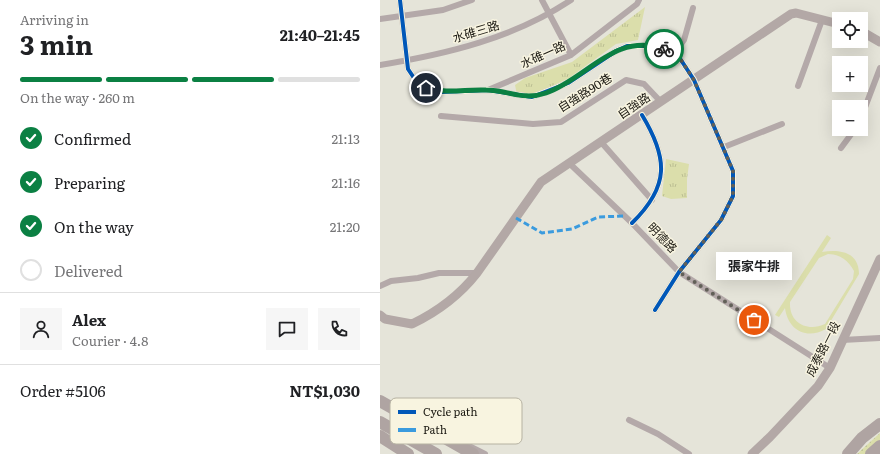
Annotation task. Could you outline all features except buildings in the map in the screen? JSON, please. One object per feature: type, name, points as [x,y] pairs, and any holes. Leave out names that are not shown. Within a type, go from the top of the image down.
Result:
[{"type":"highway","points":[[380,401],[390,407]]},
{"type":"highway","points":[[380,422],[390,428]]},
{"type":"highway","points":[[848,454],[862,438],[880,424]]},
{"type":"highway","points":[[854,454],[868,438],[880,429]]},
{"type":"highway","points":[[380,436],[390,442]]},
{"type":"highway","points":[[392,444],[408,454]]},
{"type":"highway","points":[[418,444],[436,454]]},
{"type":"highway","points":[[455,444],[473,454]]},
{"type":"street","name":"水碓一路","points":[[400,0],[408,69],[413,79],[418,84],[426,88],[442,92],[488,90],[509,95],[532,97],[547,93],[568,83],[616,51],[627,46],[654,46],[674,53]]},
{"type":"street","points":[[380,19],[443,10],[472,0]]},
{"type":"street","points":[[542,0],[571,55]]},
{"type":"street","name":"水碓三路","points":[[380,65],[453,50],[506,34],[550,14],[571,0]]},
{"type":"street","name":"水碓一路","points":[[488,90],[571,55],[637,4],[639,0]]},
{"type":"street","points":[[655,310],[679,272],[721,220],[733,196],[733,171],[724,147],[694,80],[681,60],[674,53],[684,40],[693,8]]},
{"type":"street","name":"自強路","points":[[380,315],[385,319],[412,324],[440,308],[467,285],[477,273],[541,182],[791,14],[796,13],[832,22]]},
{"type":"street","points":[[798,86],[822,20]]},
{"type":"street","points":[[868,35],[880,42]]},
{"type":"street","points":[[868,100],[880,68]]},
{"type":"street","name":"自強路90巷","points":[[441,116],[533,124],[561,122],[626,80],[644,84],[661,102]]},
{"type":"street","points":[[632,223],[652,200],[661,177],[662,165],[656,141],[642,115]]},
{"type":"street","points":[[724,147],[782,124]]},
{"type":"street","points":[[841,148],[850,136]]},
{"type":"street","points":[[601,142],[652,200]]},
{"type":"street","name":"明德路","points":[[570,163],[632,223],[679,272],[830,368]]},
{"type":"street","name":"成泰路一段","points":[[752,454],[770,438],[818,386],[830,368],[880,259]]},
{"type":"street","points":[[380,286],[391,281],[418,278],[439,273],[477,273]]},
{"type":"street","points":[[842,340],[880,338]]},
{"type":"street","points":[[380,398],[390,404]]},
{"type":"street","points":[[629,420],[658,434],[689,454]]},
{"type":"street","points":[[465,444],[485,454]]},
{"type":"green space","points":[[645,7],[638,40],[616,44],[569,78],[546,89],[530,94],[517,95],[515,85],[525,78],[572,62]]},
{"type":"green space","points":[[666,159],[689,164],[687,198],[671,199],[662,196]]},
{"type":"green space","points":[[827,235],[831,238],[822,252],[842,252],[852,257],[856,261],[859,274],[826,329],[819,332],[805,333],[799,331],[790,322],[785,308],[779,317],[775,315]],"holes":[[[832,254],[844,259],[850,264],[854,271],[853,279],[825,324],[812,327],[800,324],[790,309],[790,302],[819,258]]]},
{"type":"green space","points":[[880,433],[880,440],[865,454],[857,454]]},
{"type":"marked path","points":[[516,218],[542,233],[572,229],[598,217],[624,216]]},
{"type":"cycle path","points":[[400,0],[408,69],[418,84],[442,92],[488,90],[532,97],[568,83],[616,51],[627,46],[654,46],[674,53],[681,60],[694,80],[733,171],[733,196],[721,220],[679,272],[655,310]]},
{"type":"cycle path","points":[[632,223],[653,197],[659,184],[661,171],[657,145],[651,130],[642,115]]},
{"type":"way so far","points":[[664,49],[674,53],[681,60],[694,80],[733,171],[733,196],[721,220],[679,272],[754,320]]},
{"type":"place","name":"張家牛排","points":[[754,320]]},
{"type":"route","points":[[426,88],[442,92],[488,90],[509,95],[532,97],[547,93],[568,83],[616,51],[627,46],[654,46],[664,49]]}]
